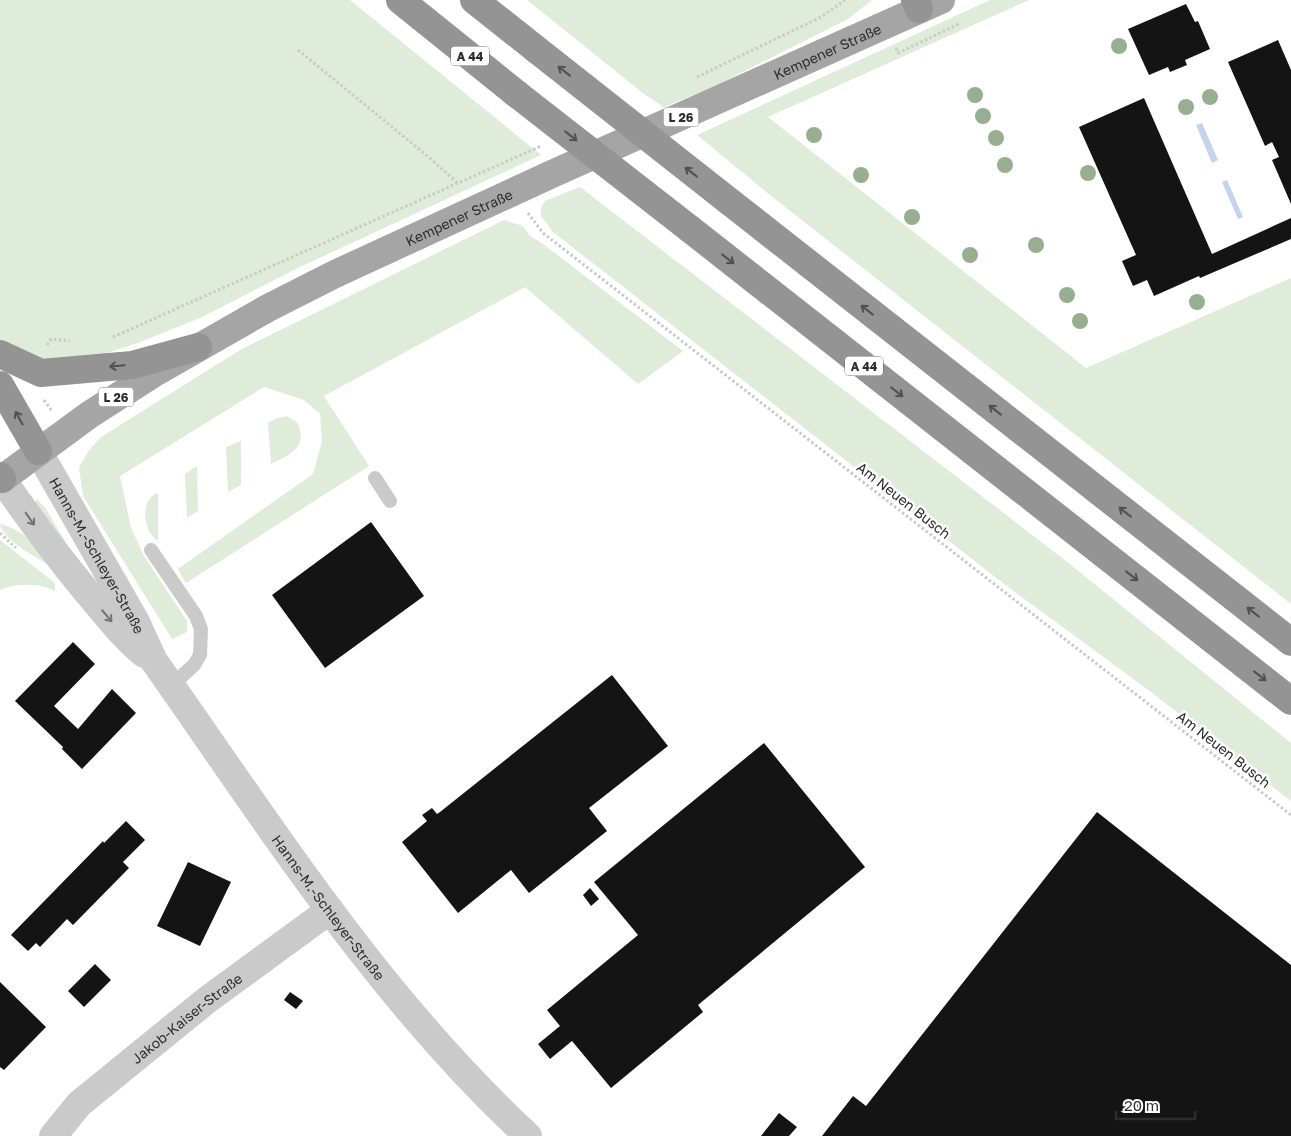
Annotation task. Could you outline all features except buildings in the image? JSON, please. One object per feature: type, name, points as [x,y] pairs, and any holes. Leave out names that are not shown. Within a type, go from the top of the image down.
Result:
[{"type":"highway","points":[[380,0],[422,18]]},
{"type":"highway","name":"A 44","points":[[400,0],[518,95],[1291,701]]},
{"type":"highway","points":[[474,0],[1291,642]]},
{"type":"highway","points":[[497,0],[519,25],[537,50]]},
{"type":"highway","points":[[0,354],[40,373],[132,365],[198,347]]},
{"type":"highway","points":[[0,385],[38,452]]},
{"type":"main road","name":"Kempener Straße","points":[[1,478],[110,401],[198,347],[268,308],[336,274],[925,3]]},
{"type":"street","name":"Hanns-M.-Schleyer-Straße","points":[[38,452],[136,622],[154,661],[330,910],[397,997],[430,1036],[474,1084],[528,1136]]},
{"type":"street","name":"Hanns-M.-Schleyer-Straße","points":[[1,478],[75,579],[125,638],[154,661]]},
{"type":"street","name":"Jakob-Kaiser-Straße","points":[[54,1136],[79,1104],[207,1000],[330,910]]},
{"type":"lane","points":[[374,478],[390,501]]},
{"type":"lane","points":[[151,550],[196,616],[201,629],[200,655],[194,665],[171,686]]},
{"type":"path","points":[[693,79],[821,17],[845,0]]},
{"type":"path","points":[[298,50],[485,205]]},
{"type":"path","points":[[108,339],[549,143]]},
{"type":"path","name":"Am Neuen Busch","points":[[518,190],[528,212],[542,233],[1291,815]]},
{"type":"path","points":[[40,373],[45,348],[51,339],[79,342]]},
{"type":"green space","points":[[0,0],[350,0],[541,155],[298,268],[200,318],[138,343],[73,364],[51,365],[0,343]]},
{"type":"green space","points":[[527,0],[872,0],[848,19],[719,84],[664,107],[644,94]]},
{"type":"green space","points":[[990,0],[1029,0],[768,117],[1086,368],[1291,278],[1291,604],[770,195],[697,135]]},
{"type":"green space","points":[[580,187],[1066,561],[1291,743],[1291,801],[1151,692],[1008,587],[553,232],[541,216],[541,208],[545,201]]},
{"type":"green space","points":[[504,220],[523,226],[530,236],[683,351],[638,384],[525,287],[324,396],[369,466],[186,583],[178,569],[313,474],[322,441],[320,414],[304,400],[264,387],[120,476],[131,528],[144,556],[187,621],[187,632],[172,639],[83,496],[79,468],[89,450],[101,437],[240,350]]},
{"type":"green space","points":[[286,416],[297,422],[301,438],[296,449],[271,464],[268,423]]},
{"type":"green space","points":[[241,441],[241,485],[228,492],[226,447]]},
{"type":"green space","points":[[197,466],[198,511],[187,518],[185,474]]},
{"type":"green space","points":[[158,493],[158,541],[149,531],[145,516],[148,502],[152,496]]},
{"type":"green space","points":[[37,499],[46,509],[78,563],[34,504]]},
{"type":"green space","points":[[0,524],[22,534],[49,564],[28,553],[13,541],[2,530]]},
{"type":"green space","points":[[0,540],[55,583],[55,591],[42,586],[28,585],[13,586],[0,590]]},
{"type":"water","points":[[1202,123],[1218,160],[1212,163],[1196,125]]},
{"type":"water","points":[[1227,180],[1243,217],[1238,219],[1222,182]]}]
